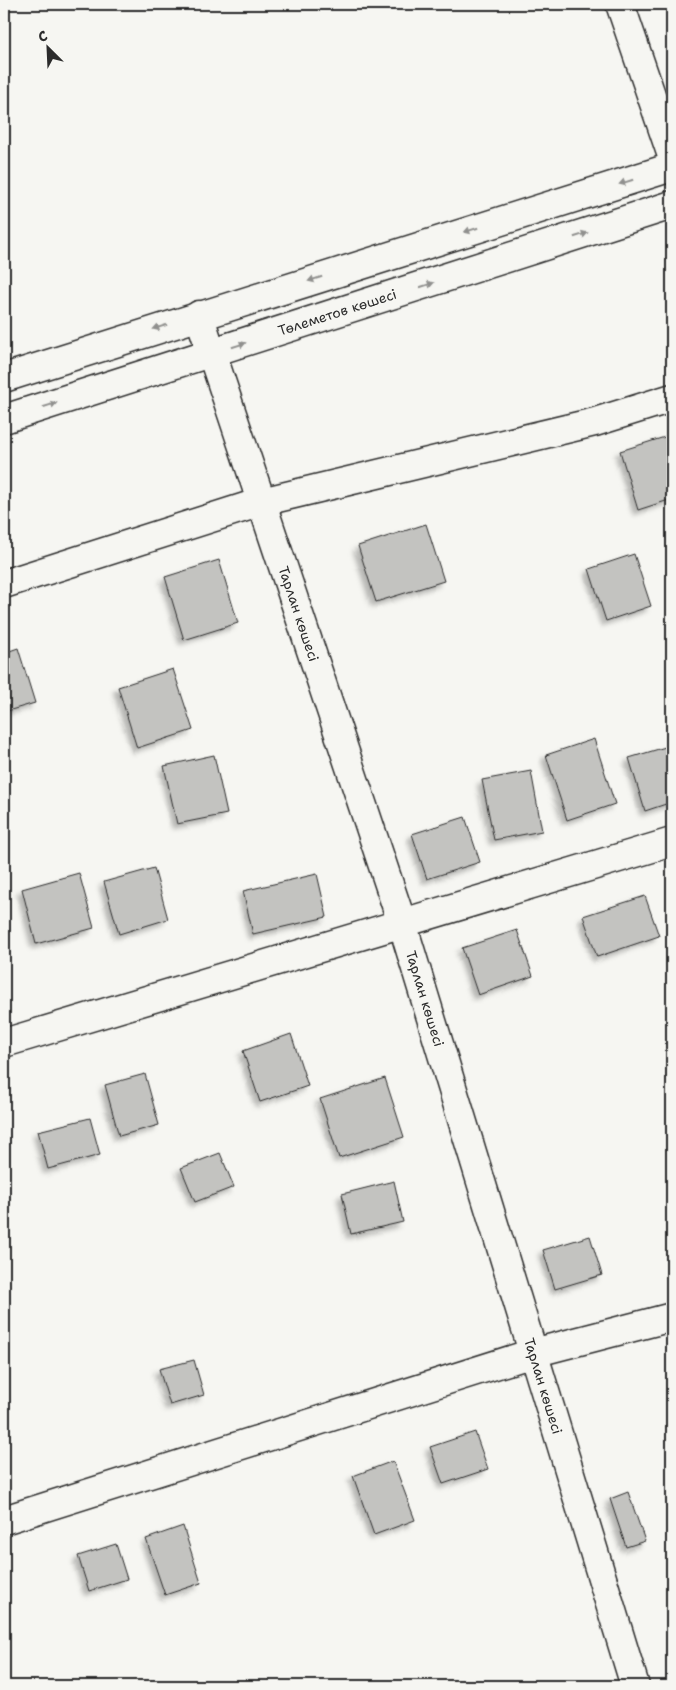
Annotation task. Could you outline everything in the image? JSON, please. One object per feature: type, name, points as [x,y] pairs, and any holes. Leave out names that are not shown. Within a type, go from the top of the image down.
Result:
[{"type":"street","points":[[620,4],[672,156]]},
{"type":"street","points":[[4,378],[672,167]]},
{"type":"street","name":"Төлеметов көшесі","points":[[4,420],[672,205]]},
{"type":"street","name":"Тарлан көшесі","points":[[199,315],[402,924],[635,1686]]},
{"type":"street","points":[[4,584],[261,502],[595,422],[672,398]]},
{"type":"street","points":[[4,1043],[672,842]]},
{"type":"street","points":[[4,1520],[533,1353],[672,1317]]},
{"type":"building","points":[[668,436],[672,451],[672,499],[638,510],[620,451]]},
{"type":"building","points":[[426,524],[444,581],[376,602],[358,546]]},
{"type":"building","points":[[634,554],[651,606],[606,621],[589,569]]},
{"type":"building","points":[[219,560],[238,623],[184,640],[165,577]]},
{"type":"building","points":[[18,648],[35,703],[4,712],[4,653]]},
{"type":"building","points":[[173,669],[193,730],[137,748],[118,687]]},
{"type":"building","points":[[594,739],[615,804],[567,820],[546,755]]},
{"type":"building","points":[[672,745],[672,802],[645,811],[629,758]]},
{"type":"building","points":[[214,755],[227,814],[177,824],[164,766]]},
{"type":"building","points":[[531,771],[542,831],[494,840],[482,780]]},
{"type":"building","points":[[465,817],[480,862],[427,879],[412,834]]},
{"type":"building","points":[[154,868],[168,919],[119,934],[104,882]]},
{"type":"building","points":[[79,873],[94,928],[36,944],[22,889]]},
{"type":"building","points":[[317,874],[327,917],[253,934],[243,891]]},
{"type":"building","points":[[645,896],[659,936],[597,957],[583,916]]},
{"type":"building","points":[[517,930],[533,976],[478,995],[462,948]]},
{"type":"building","points":[[291,1034],[308,1086],[260,1102],[243,1051]]},
{"type":"building","points":[[145,1074],[159,1125],[119,1136],[105,1085]]},
{"type":"building","points":[[385,1078],[404,1137],[339,1158],[320,1099]]},
{"type":"building","points":[[90,1118],[100,1155],[48,1169],[38,1131]]},
{"type":"building","points":[[220,1153],[234,1187],[195,1202],[181,1168]]},
{"type":"building","points":[[394,1181],[403,1222],[351,1234],[342,1194]]},
{"type":"building","points":[[590,1236],[602,1275],[555,1289],[543,1250]]},
{"type":"building","points":[[194,1360],[204,1395],[170,1405],[159,1369]]},
{"type":"building","points":[[475,1432],[488,1469],[443,1484],[430,1447]]},
{"type":"building","points":[[393,1461],[415,1520],[374,1535],[353,1476]]},
{"type":"building","points":[[628,1492],[645,1541],[626,1547],[610,1499]]},
{"type":"building","points":[[183,1526],[201,1583],[165,1595],[146,1539]]},
{"type":"building","points":[[116,1544],[127,1579],[89,1591],[78,1556]]}]
